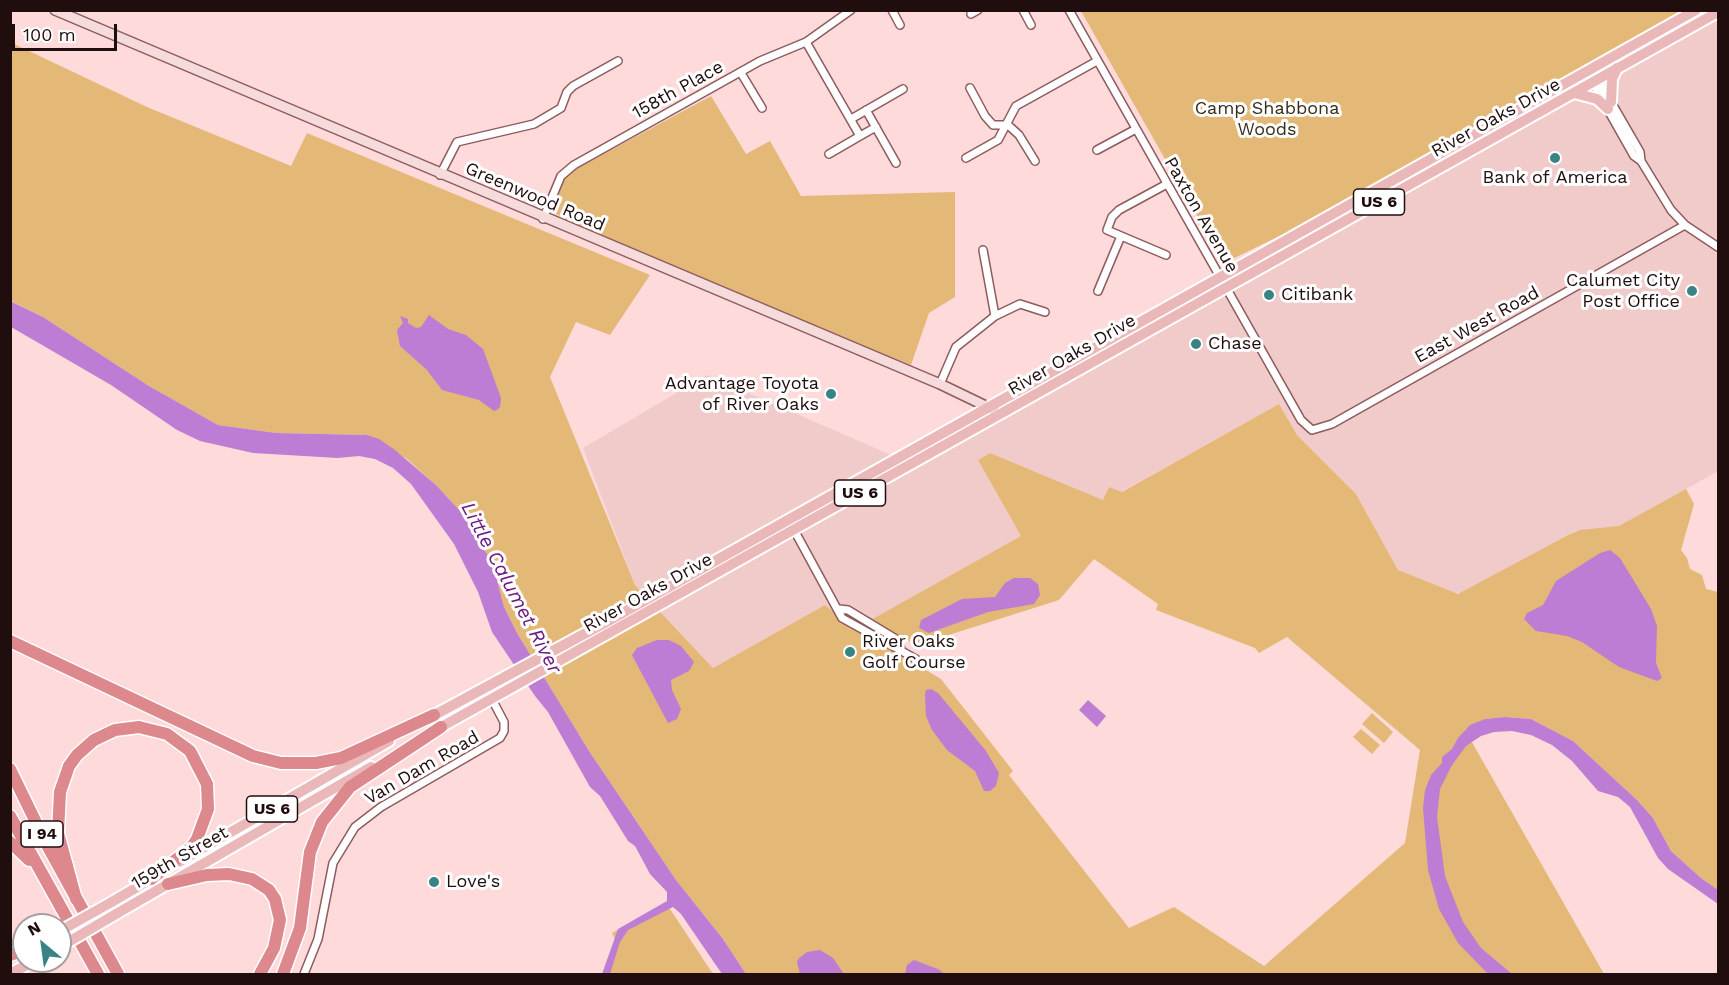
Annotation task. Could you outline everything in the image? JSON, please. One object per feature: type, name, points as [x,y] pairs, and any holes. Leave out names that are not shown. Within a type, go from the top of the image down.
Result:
[{"type":"highway","points":[[10,641],[253,756],[281,763],[316,763],[341,758],[434,715]]},
{"type":"highway","points":[[76,899],[58,833],[60,792],[69,766],[77,756],[94,740],[115,730],[139,727],[167,734],[190,751],[207,784],[208,809],[197,839],[191,848],[151,879]]},
{"type":"highway","points":[[284,975],[300,928],[310,852],[322,822],[350,787],[441,727]]},
{"type":"highway","name":"I 94","points":[[10,769],[76,899],[118,972]]},
{"type":"highway","name":"I 94","points":[[10,816],[98,975]]},
{"type":"highway","points":[[10,842],[38,867]]},
{"type":"highway","points":[[168,884],[207,875],[228,874],[252,879],[269,890],[279,909],[279,927],[274,948],[260,975]]},
{"type":"highway","points":[[84,948],[88,975]]},
{"type":"main road","name":"River Oaks Drive","points":[[434,715],[508,677],[566,651],[794,530],[1003,414],[1222,282],[1592,76],[1696,10]]},
{"type":"main road","name":"River Oaks Drive","points":[[441,727],[514,687],[566,651],[788,520],[988,408],[1574,93],[1592,76],[1618,68],[1719,12]]},
{"type":"main road","points":[[1574,93],[1586,94],[1610,105],[1612,79],[1618,68]]},
{"type":"main road","name":"159th Street","points":[[72,924],[434,715]]},
{"type":"main road","name":"159th Street","points":[[72,939],[441,727]]},
{"type":"street","name":"Greenwood Road","points":[[55,10],[543,219],[940,384],[1003,414]]},
{"type":"street","name":"158th Place","points":[[543,219],[561,176],[567,170],[760,62],[806,42],[851,10]]},
{"type":"street","points":[[892,10],[900,25]]},
{"type":"street","points":[[1023,10],[1031,25]]},
{"type":"street","name":"Paxton Avenue","points":[[1069,10],[1301,420],[1312,430]]},
{"type":"street","points":[[806,42],[861,136]]},
{"type":"street","points":[[966,158],[998,140],[1008,125],[1016,106],[1097,61]]},
{"type":"street","points":[[440,175],[457,142],[534,124],[561,108],[567,93],[573,86],[618,62]]},
{"type":"street","points":[[741,73],[762,108]]},
{"type":"street","points":[[1592,76],[1610,105],[1634,156],[1641,161],[1671,210],[1685,225],[1719,247]]},
{"type":"street","points":[[970,88],[985,116],[993,125],[1008,125],[1019,135],[1035,161]]},
{"type":"street","points":[[850,119],[903,89]]},
{"type":"street","points":[[866,110],[896,163]]},
{"type":"street","points":[[829,154],[876,128]]},
{"type":"street","points":[[1097,150],[1136,129]]},
{"type":"street","points":[[1167,184],[1119,210],[1112,217],[1107,230],[1167,255]]},
{"type":"street","name":"East West Road","points":[[1312,430],[1332,424],[1685,225]]},
{"type":"street","points":[[1098,291],[1121,236]]},
{"type":"street","points":[[983,250],[995,316]]},
{"type":"street","points":[[940,384],[956,347],[995,316],[1020,304],[1045,312]]},
{"type":"street","points":[[788,520],[842,618],[916,659]]},
{"type":"street","name":"Van Dam Road","points":[[304,975],[318,939],[333,863],[355,827],[381,807],[500,738],[504,731],[504,722],[486,688]]},
{"type":"shaded area","points":[[1718,18],[1718,471],[1624,524],[1575,531],[1462,593],[1454,593],[1398,570],[1356,494],[1297,435],[1279,404],[1103,500],[990,453],[978,460],[1021,536],[856,629],[825,605],[713,668],[660,611]]},
{"type":"shaded area","points":[[10,301],[43,317],[149,386],[218,425],[276,433],[367,435],[379,439],[395,450],[436,485],[461,512],[484,549],[493,565],[504,607],[517,633],[589,751],[676,880],[723,939],[746,974],[722,974],[681,914],[673,907],[628,930],[620,942],[610,974],[602,974],[618,929],[667,901],[667,892],[650,874],[635,846],[628,841],[600,796],[590,787],[548,712],[492,632],[478,592],[454,544],[411,484],[393,468],[375,459],[359,456],[338,458],[253,453],[200,441],[177,430],[111,385],[11,327]]},
{"type":"shaded area","points":[[429,315],[448,329],[466,335],[483,349],[501,398],[500,407],[497,410],[494,411],[479,400],[442,390],[427,370],[400,346],[397,330],[403,323],[400,316],[408,319],[408,323],[416,328],[421,327]]},
{"type":"shaded area","points":[[707,375],[891,455],[644,594],[635,585],[583,448]]},
{"type":"shaded area","points":[[1610,550],[1620,558],[1651,609],[1657,626],[1656,663],[1662,678],[1657,681],[1619,667],[1582,642],[1567,636],[1536,631],[1524,619],[1527,613],[1543,605],[1556,581],[1600,553]]},
{"type":"shaded area","points":[[1014,578],[1030,578],[1038,584],[1040,595],[1034,604],[988,612],[929,633],[919,628],[921,620],[962,599],[995,597],[1005,583]]},
{"type":"shaded area","points":[[657,640],[669,640],[681,646],[694,662],[689,671],[671,680],[672,690],[681,709],[677,719],[668,723],[632,655],[637,648]]},
{"type":"shaded area","points":[[931,689],[938,693],[986,751],[999,773],[996,786],[990,791],[984,791],[975,771],[947,750],[932,730],[926,716],[925,695],[926,690]]},
{"type":"shaded area","points":[[1088,700],[1106,716],[1097,727],[1079,710]]},
{"type":"shaded area","points":[[1505,717],[1531,719],[1573,741],[1637,800],[1653,818],[1671,851],[1718,890],[1718,904],[1668,869],[1658,858],[1630,807],[1618,797],[1598,791],[1572,761],[1552,745],[1531,735],[1512,731],[1494,732],[1481,736],[1466,746],[1452,765],[1440,789],[1437,817],[1445,876],[1463,922],[1481,948],[1512,974],[1488,974],[1458,943],[1439,909],[1428,870],[1423,808],[1425,790],[1431,775],[1442,763],[1442,757],[1452,749],[1458,738],[1470,725],[1485,719]]},
{"type":"shaded area","points":[[820,950],[833,958],[844,974],[800,974],[797,962],[799,958],[807,952]]},
{"type":"shaded area","points":[[914,960],[945,974],[905,974],[907,965]]},
{"type":"green space","name":"Camp Shabbona Woods","points":[[1081,11],[1686,11],[1298,227],[1224,263]]},
{"type":"green space","name":"River Oaks Golf Course","points":[[10,42],[147,107],[291,166],[307,133],[650,275],[610,335],[576,322],[550,377],[635,585],[713,668],[825,605],[859,631],[941,679],[1013,771],[1009,775],[1129,928],[1174,907],[1264,966],[1405,843],[1420,750],[1287,637],[1259,653],[1255,648],[1156,610],[1158,604],[1094,559],[1059,600],[914,646],[906,638],[892,634],[869,621],[1021,536],[978,460],[990,453],[1103,500],[1109,487],[1122,492],[1279,404],[1297,435],[1356,494],[1398,570],[1458,594],[1570,534],[1580,530],[1619,526],[1686,489],[1694,504],[1681,550],[1687,558],[1690,569],[1702,575],[1706,589],[1718,592],[1718,890],[1671,851],[1653,818],[1637,800],[1573,741],[1531,719],[1505,717],[1485,719],[1465,730],[1604,974],[746,974],[723,939],[676,880],[589,751],[517,633],[504,607],[493,566],[484,549],[461,512],[436,485],[407,459],[367,435],[276,433],[218,425],[149,386],[43,317],[11,301]]},
{"type":"green space","points":[[711,96],[746,154],[770,141],[801,196],[955,192],[955,297],[929,313],[911,365],[644,257],[552,212],[565,175]]},
{"type":"green space","points":[[1372,713],[1393,732],[1384,743],[1362,724]]},
{"type":"green space","points":[[1361,729],[1380,745],[1372,754],[1353,737]]},
{"type":"green space","points":[[666,903],[713,974],[608,974],[616,941],[612,933]]},
{"type":"place","name":"Bank of America","points":[[1555,158]]},
{"type":"place","name":"Calumet City Post Office","points":[[1692,291]]},
{"type":"place","name":"Citibank","points":[[1269,295]]},
{"type":"place","name":"Chase","points":[[1196,344]]},
{"type":"place","name":"Advantage Toyota of River Oaks","points":[[831,394]]},
{"type":"place","name":"River Oaks Golf Course","points":[[850,652]]},
{"type":"place","name":"Love's","points":[[434,882]]},
{"type":"water label","name":"Little Calumet River","points":[[511,588]]}]
